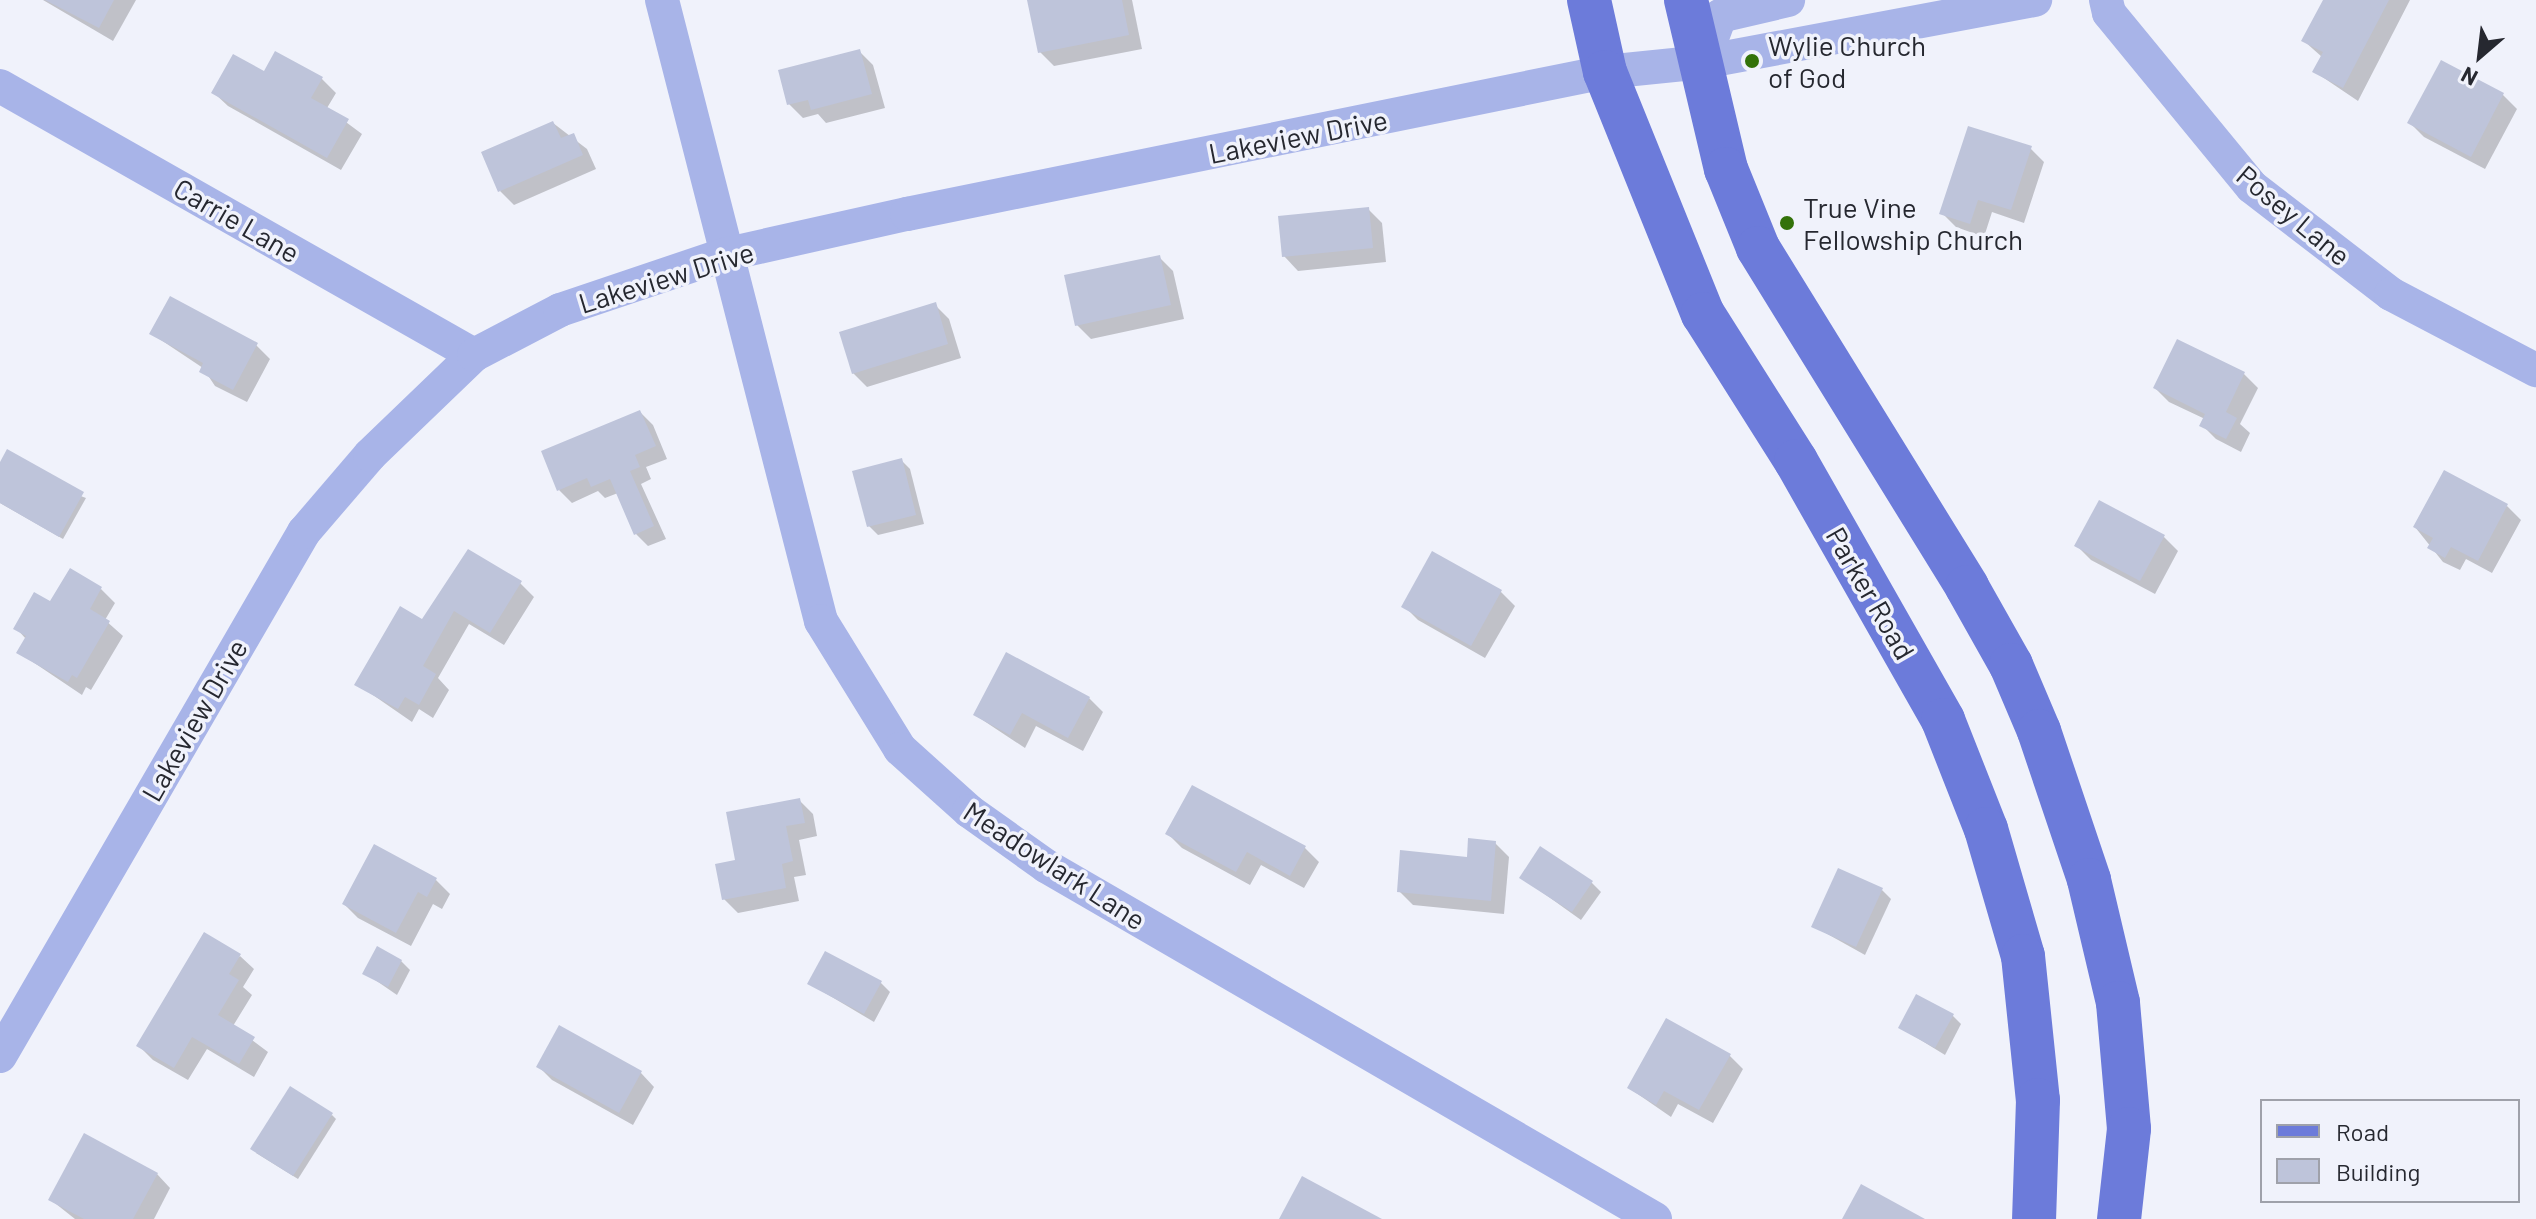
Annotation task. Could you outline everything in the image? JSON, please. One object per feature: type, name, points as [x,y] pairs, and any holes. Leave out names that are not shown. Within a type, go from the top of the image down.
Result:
[{"type":"main road","name":"Parker Road","points":[[1589,0],[1605,72],[1703,314],[1796,461],[1943,720],[1986,829],[2023,956],[2038,1100],[2034,1219]]},
{"type":"main road","points":[[1686,0],[1726,169],[1758,248],[1967,587],[2011,665],[2039,731],[2089,880],[2118,1003],[2129,1129],[2119,1219]]},
{"type":"street","name":"Meadowlark Lane","points":[[662,0],[723,255],[821,621],[900,749],[969,811],[1046,866],[1655,1219]]},
{"type":"street","points":[[1703,62],[1720,16],[1788,0]]},
{"type":"street","name":"Lakeview Drive","points":[[0,1056],[304,532],[370,455],[474,355],[560,310],[723,255],[1605,72],[1703,62],[2035,0]]},
{"type":"street","name":"Posey Lane","points":[[2106,0],[2109,13],[2252,187],[2391,294],[2536,370]]},
{"type":"street","name":"Carrie Lane","points":[[0,86],[474,355]]},
{"type":"building","points":[[45,0],[114,0],[99,28]]},
{"type":"building","points":[[1027,0],[1122,0],[1129,35],[1038,53]]},
{"type":"building","points":[[2323,0],[2389,0],[2343,88],[2312,72],[2323,52],[2301,41]]},
{"type":"building","points":[[860,49],[872,94],[811,110],[808,100],[787,105],[778,70]]},
{"type":"building","points":[[275,51],[323,77],[311,98],[349,119],[327,158],[211,93],[233,54],[264,71]]},
{"type":"building","points":[[2441,60],[2504,93],[2471,157],[2407,123]]},
{"type":"building","points":[[553,121],[561,138],[574,133],[583,155],[498,192],[481,152]]},
{"type":"building","points":[[1968,126],[2032,146],[2011,210],[1978,200],[1970,224],[1939,214]]},
{"type":"building","points":[[1369,207],[1373,248],[1282,257],[1278,216]]},
{"type":"building","points":[[1160,255],[1171,305],[1075,326],[1064,275]]},
{"type":"building","points":[[170,296],[258,343],[233,390],[199,372],[203,363],[149,334]]},
{"type":"building","points":[[936,302],[948,344],[852,374],[839,332]]},
{"type":"building","points":[[2177,339],[2245,372],[2226,412],[2237,418],[2226,439],[2199,426],[2205,414],[2153,388]]},
{"type":"building","points":[[640,410],[656,446],[635,455],[640,467],[630,471],[654,526],[634,535],[610,479],[591,487],[587,478],[557,491],[541,451]]},
{"type":"building","points":[[7,449],[84,492],[59,537],[0,503],[0,462]]},
{"type":"building","points":[[902,458],[916,515],[867,527],[852,471]]},
{"type":"building","points":[[2444,470],[2508,504],[2478,561],[2451,547],[2445,558],[2427,548],[2433,538],[2413,527]]},
{"type":"building","points":[[2099,500],[2165,535],[2140,581],[2074,546]]},
{"type":"building","points":[[468,549],[522,581],[490,633],[454,611],[423,666],[436,674],[419,705],[405,697],[398,709],[354,685],[400,606],[422,619]]},
{"type":"building","points":[[1432,551],[1502,590],[1471,646],[1401,607]]},
{"type":"building","points":[[70,568],[102,587],[90,609],[110,621],[77,678],[72,675],[68,682],[16,653],[26,636],[13,629],[34,592],[50,601]]},
{"type":"building","points":[[1006,652],[1090,697],[1068,738],[1022,713],[1010,735],[973,715]]},
{"type":"building","points":[[1192,785],[1306,846],[1290,876],[1247,852],[1236,872],[1165,834]]},
{"type":"building","points":[[800,798],[805,823],[786,826],[793,861],[782,864],[786,888],[722,900],[715,864],[735,860],[726,812]]},
{"type":"building","points":[[1468,838],[1496,841],[1491,901],[1397,892],[1400,850],[1467,857]]},
{"type":"building","points":[[374,844],[437,878],[427,897],[418,892],[396,933],[342,904]]},
{"type":"building","points":[[1540,846],[1593,881],[1572,912],[1519,878]]},
{"type":"building","points":[[1838,868],[1883,888],[1856,947],[1811,927]]},
{"type":"building","points":[[204,932],[241,954],[229,974],[239,980],[218,1015],[255,1037],[239,1064],[192,1037],[174,1068],[136,1046]]},
{"type":"building","points":[[377,946],[402,960],[388,987],[362,974]]},
{"type":"building","points":[[825,951],[882,981],[864,1014],[807,984]]},
{"type":"building","points":[[1916,994],[1954,1014],[1935,1048],[1898,1028]]},
{"type":"building","points":[[1666,1018],[1731,1054],[1699,1110],[1664,1091],[1656,1105],[1627,1088]]},
{"type":"building","points":[[559,1025],[642,1071],[619,1113],[536,1067]]},
{"type":"building","points":[[290,1086],[333,1113],[293,1176],[250,1149]]},
{"type":"building","points":[[84,1133],[158,1173],[133,1219],[84,1219],[48,1200]]},
{"type":"building","points":[[1302,1176],[1382,1219],[1279,1219]]},
{"type":"building","points":[[1861,1184],[1925,1219],[1842,1219]]},
{"type":"place","name":"Wylie Church of God","points":[[1752,61]]},
{"type":"place","name":"True Vine Fellowship Church","points":[[1787,223]]}]
